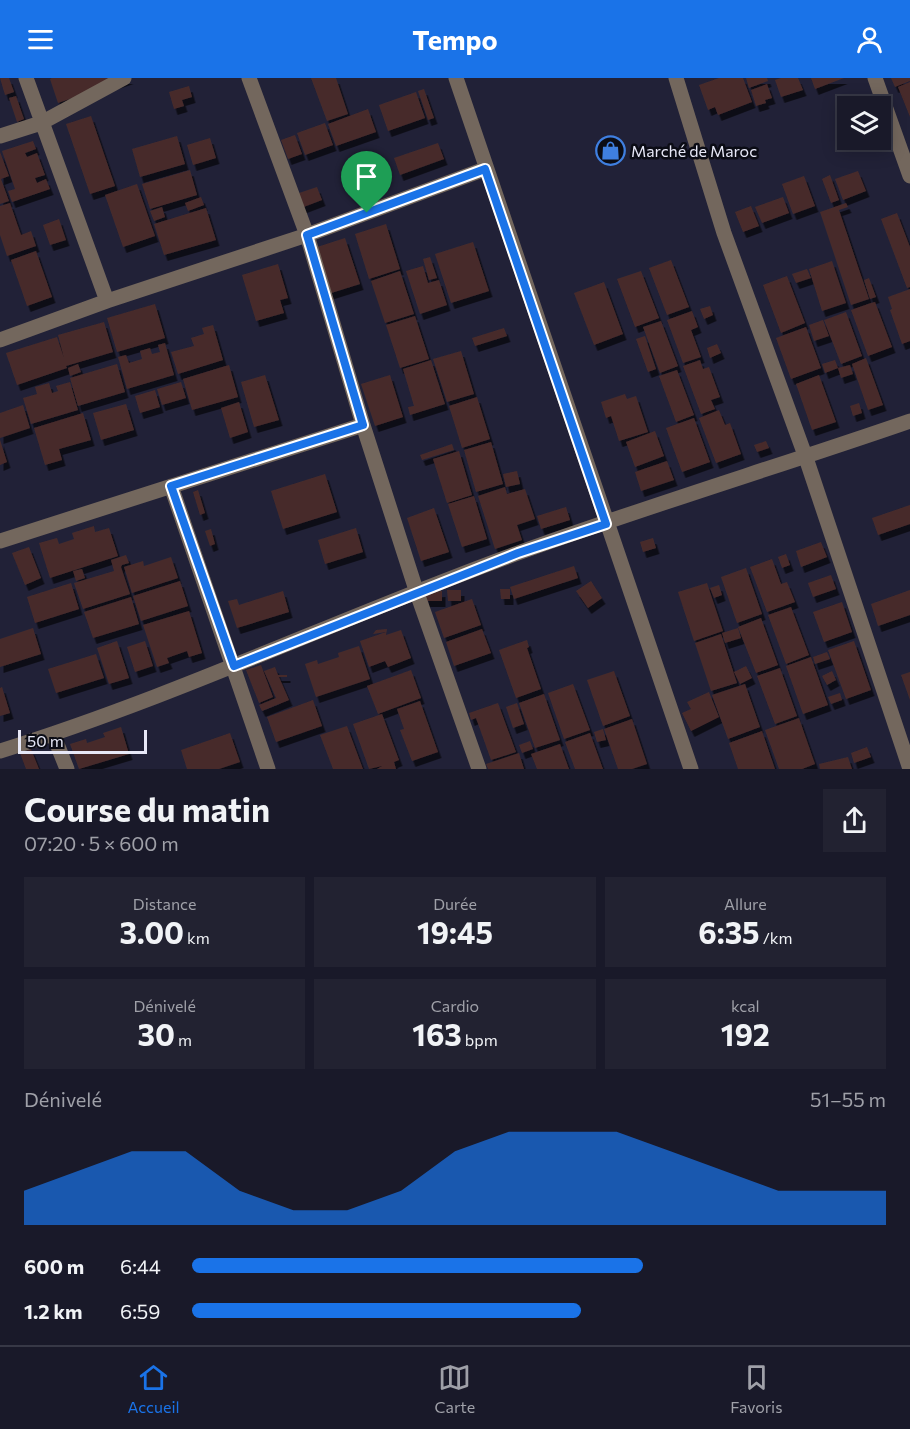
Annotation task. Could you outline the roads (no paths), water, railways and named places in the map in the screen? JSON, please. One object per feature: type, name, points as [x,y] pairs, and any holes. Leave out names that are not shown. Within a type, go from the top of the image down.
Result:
[{"type":"street","points":[[26,78],[106,301]]},
{"type":"street","points":[[0,136],[41,123],[124,78]]},
{"type":"street","points":[[249,78],[307,235],[363,425],[417,593],[479,769]]},
{"type":"street","points":[[456,78],[485,169],[691,769]]},
{"type":"street","points":[[676,78],[724,233],[806,458],[910,769]]},
{"type":"street","points":[[875,78],[910,176]]},
{"type":"street","points":[[0,340],[106,301],[307,235],[485,169]]},
{"type":"street","points":[[0,751],[53,734],[234,666],[518,553],[910,422]]},
{"type":"street","points":[[0,541],[363,425]]},
{"type":"street","points":[[171,486],[268,769]]},
{"type":"street","points":[[53,734],[67,769]]},
{"type":"place","name":"Marché de Maroc","points":[[610,151]]}]
